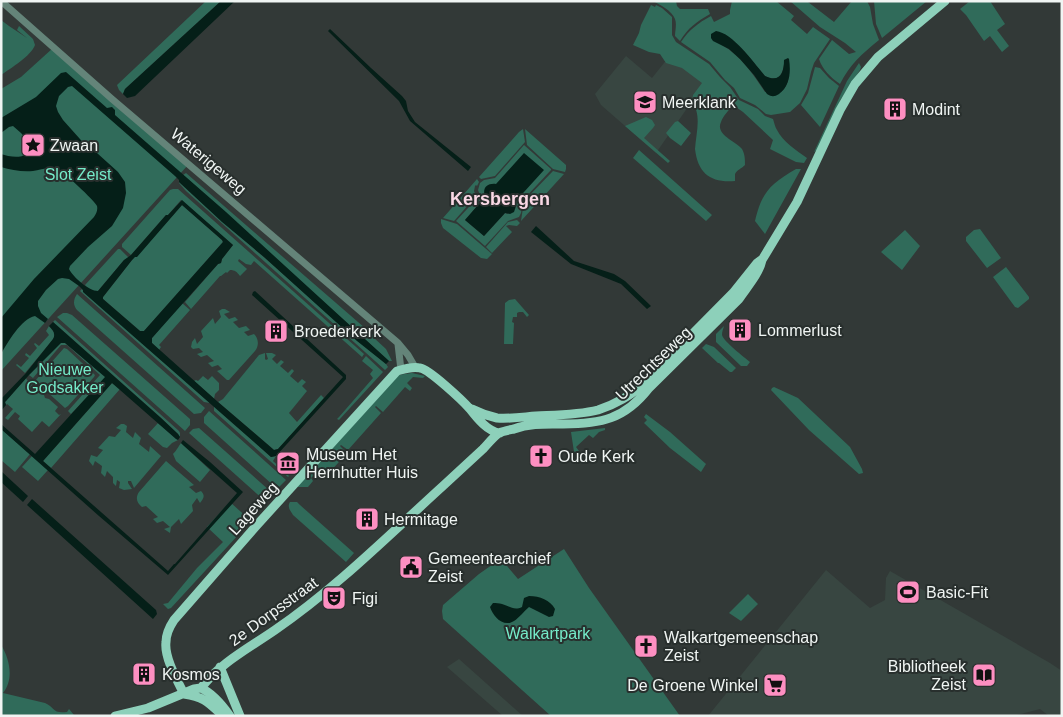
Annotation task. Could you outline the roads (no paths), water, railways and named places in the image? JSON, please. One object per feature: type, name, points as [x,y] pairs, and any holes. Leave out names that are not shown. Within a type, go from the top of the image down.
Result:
[{"type":"main road","name":"Utrechtseweg","points":[[500,433],[526,425],[566,424],[612,418],[619,415],[642,397],[739,298],[761,266],[762,260],[797,202],[840,110],[855,84],[878,57],[945,1]]},
{"type":"main road","name":"Utrechtseweg","points":[[495,417],[513,418],[580,413],[605,407],[637,390],[733,293],[757,263],[762,260]]},
{"type":"main road","name":"Waterigeweg","points":[[415,367],[429,372],[469,408],[478,419],[495,432],[500,433]]},
{"type":"main road","name":"Lageweg","points":[[184,694],[168,658],[165,643],[174,620],[393,375],[397,371],[415,367]]},
{"type":"main road","name":"Waterigeweg","points":[[469,408],[495,417]]},
{"type":"main road","name":"2e Dorpsstraat","points":[[201,688],[220,667],[297,615],[319,597],[500,433]]},
{"type":"main road","points":[[220,667],[240,716]]},
{"type":"main road","points":[[115,716],[148,708],[201,688],[213,697],[230,716]]},
{"type":"main road","points":[[184,694],[205,700],[223,716]]},
{"type":"street","name":"Waterigeweg","points":[[1,1],[112,99],[398,343],[415,367]]},
{"type":"street","points":[[398,343],[401,370]]},
{"type":"place","name":"Meerklank","points":[[645,102]]},
{"type":"place","name":"Modint","points":[[895,109]]},
{"type":"place","name":"Zwaan","points":[[33,145]]},
{"type":"place","name":"Lommerlust","points":[[740,330]]},
{"type":"place","name":"Broederkerk","points":[[276,331]]},
{"type":"place","name":"Oude Kerk","points":[[541,456]]},
{"type":"place","name":"Museum Het Hernhutter Huis","points":[[288,463]]},
{"type":"place","name":"Hermitage","points":[[367,519]]},
{"type":"place","name":"Gemeentearchief Zeist","points":[[411,567]]},
{"type":"place","name":"Basic-Fit","points":[[908,592]]},
{"type":"place","name":"Figi","points":[[334,598]]},
{"type":"place","name":"Walkartgemeenschap Zeist","points":[[646,646]]},
{"type":"place","name":"Kosmos","points":[[144,674]]},
{"type":"place","name":"Bibliotheek Zeist","points":[[984,675]]},
{"type":"place","name":"De Groene Winkel","points":[[775,685]]},
{"type":"district","name":"Kersbergen","points":[[500,199]]},
{"type":"park label","name":"Slot Zeist","points":[[78,174]]},
{"type":"park label","name":"Nieuwe Godsakker","points":[[65,378]]},
{"type":"park label","name":"Walkartpark","points":[[548,633]]}]
